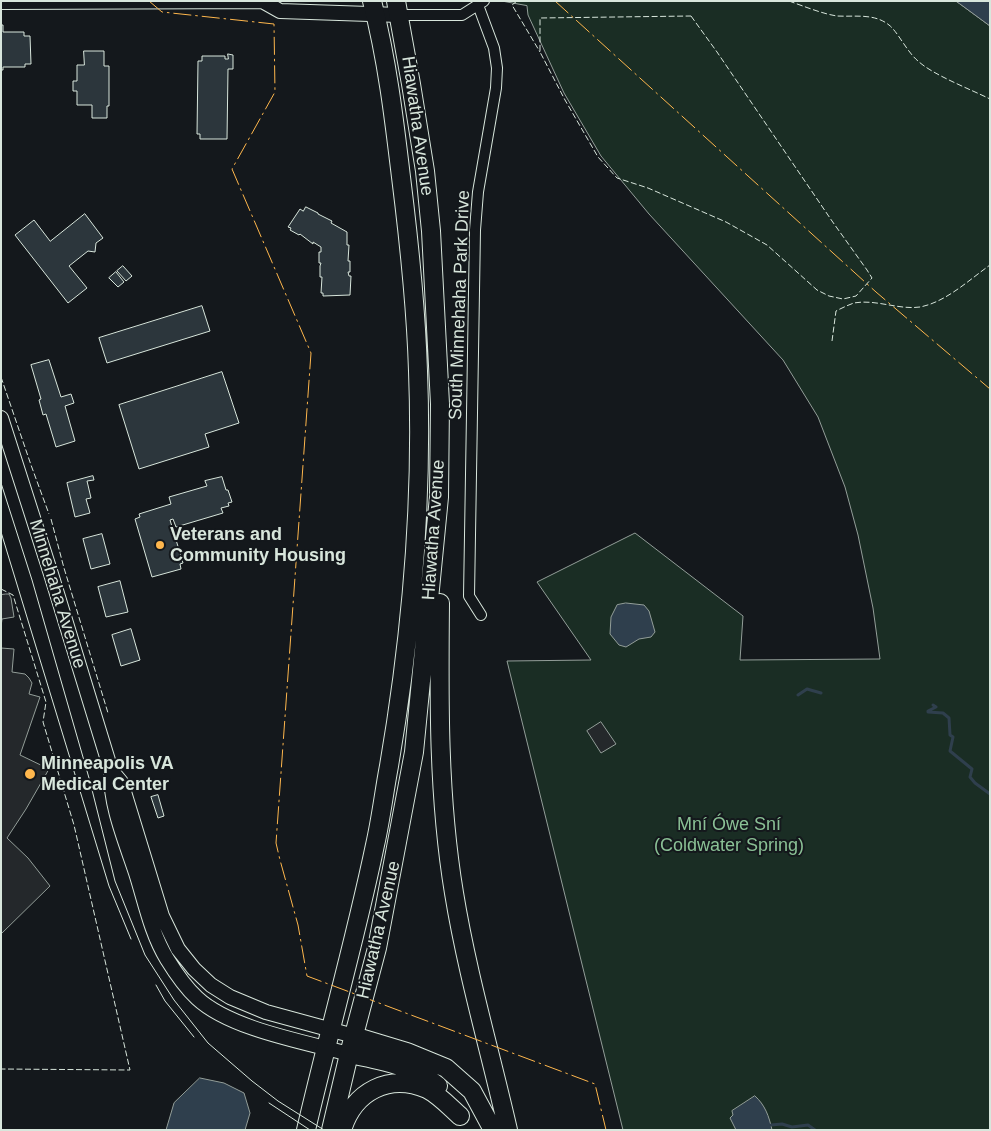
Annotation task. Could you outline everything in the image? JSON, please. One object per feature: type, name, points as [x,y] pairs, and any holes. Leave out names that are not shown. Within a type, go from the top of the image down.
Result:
[{"type":"highway","name":"Hiawatha Avenue","points":[[324,1047],[376,843],[401,693],[415,540],[418,373],[414,294],[395,127],[386,69],[373,7]]},
{"type":"highway","name":"Hiawatha Avenue","points":[[349,1054],[377,948],[414,752],[439,497],[440,404],[431,231],[425,171],[398,8]]},
{"type":"highway","points":[[439,497],[439,739],[444,810],[454,894],[508,1130]]},
{"type":"highway","points":[[354,1036],[407,1052],[446,1068],[472,1091],[493,1130]]},
{"type":"highway","points":[[306,1130],[324,1047]]},
{"type":"highway","points":[[331,1130],[349,1054],[378,1060],[412,1071],[435,1083],[451,1097],[462,1123]]},
{"type":"highway","points":[[342,1130],[352,1107],[364,1095],[379,1086],[394,1083],[411,1084],[428,1090],[462,1123]]},
{"type":"street","points":[[1,2],[265,2],[280,6],[398,8],[462,15],[478,2]]},
{"type":"street","name":"South Minnehaha Park Drive","points":[[478,2],[494,48],[497,68],[496,88],[478,192],[475,230],[469,596],[481,615]]},
{"type":"street","name":"Minnehaha Avenue","points":[[1,418],[51,574],[110,770],[110,788],[156,937],[166,958],[180,979],[197,998],[217,1012],[242,1024],[349,1054]]},
{"type":"street","name":"Minnehaha Avenue","points":[[110,770],[121,782],[162,916],[178,949],[194,969],[211,985],[230,997],[266,1012],[354,1036]]},
{"type":"green space","name":"Mní Ówe Sní (Coldwater Spring)","points":[[502,1],[956,1],[990,26],[990,1130],[623,1130],[507,661],[591,660],[537,582],[635,533],[743,616],[740,660],[880,659],[873,608],[858,535],[845,487],[818,417],[783,360],[649,214],[601,156],[564,93],[528,15],[527,6]]},
{"type":"shaded area","points":[[9,594],[14,617],[2,619],[1,627],[1,595]]},
{"type":"shaded area","points":[[1,648],[14,649],[12,672],[25,674],[32,683],[29,694],[40,697],[20,755],[49,769],[7,838],[28,858],[50,886],[1,934]]},
{"type":"shaded area","points":[[601,722],[616,744],[601,753],[587,731]]},
{"type":"water","points":[[956,1],[990,1],[990,26],[960,4]]},
{"type":"water","points":[[626,603],[644,605],[649,611],[655,632],[651,637],[639,639],[626,647],[619,645],[610,634],[611,617],[617,605]]},
{"type":"water","points":[[200,1078],[224,1083],[244,1093],[250,1113],[245,1130],[166,1130],[174,1103]]},
{"type":"water","points":[[755,1096],[766,1111],[772,1130],[736,1130],[730,1118],[733,1115],[732,1111]]},
{"type":"building","points":[[1,25],[3,25],[3,32],[24,32],[24,36],[30,36],[31,64],[25,64],[25,67],[3,67],[3,70],[1,70]]},
{"type":"building","points":[[84,51],[104,51],[104,66],[109,66],[109,106],[107,106],[107,118],[92,118],[92,105],[77,105],[77,91],[73,91],[73,81],[77,81],[77,65],[84,65]]},
{"type":"building","points":[[228,54],[233,55],[233,69],[228,69],[227,139],[200,139],[200,134],[197,134],[198,61],[202,61],[202,56],[225,56],[225,59],[228,59]]},
{"type":"building","points":[[306,207],[332,221],[331,223],[347,232],[347,245],[349,245],[348,261],[350,261],[350,272],[348,272],[349,276],[351,276],[350,295],[323,296],[323,293],[321,293],[322,277],[320,277],[321,263],[319,263],[321,247],[313,242],[313,244],[288,227],[300,209],[303,211]]},
{"type":"building","points":[[85,214],[103,238],[96,243],[95,252],[88,251],[69,266],[87,288],[68,303],[15,235],[34,220],[50,241]]},
{"type":"building","points":[[123,266],[132,276],[126,281],[117,271]]},
{"type":"building","points":[[116,272],[124,282],[118,287],[109,278]]},
{"type":"building","points":[[202,306],[210,331],[107,363],[99,338]]},
{"type":"building","points":[[49,360],[61,397],[71,394],[74,403],[65,406],[75,441],[56,447],[46,414],[43,415],[39,400],[41,399],[31,365]]},
{"type":"building","points":[[222,372],[239,423],[205,434],[209,447],[139,469],[119,405]]},
{"type":"building","points":[[93,476],[94,480],[87,481],[91,498],[86,499],[90,513],[75,517],[67,483]]},
{"type":"building","name":"Veterans and Community Housing","points":[[222,477],[232,502],[228,503],[229,506],[221,508],[223,513],[176,527],[173,519],[170,520],[183,563],[180,564],[181,569],[152,577],[135,519],[140,517],[139,514],[171,504],[169,497],[207,486],[205,481]]},
{"type":"building","points":[[102,534],[110,564],[91,569],[83,539]]},
{"type":"building","points":[[120,581],[128,612],[106,617],[98,587]]},
{"type":"building","points":[[131,629],[140,660],[121,666],[112,635]]},
{"type":"building","points":[[158,795],[164,816],[158,818],[151,797]]},
{"type":"waterway","points":[[798,695],[807,689],[821,693]]},
{"type":"waterway","points":[[933,705],[936,707],[928,712],[943,713],[949,718],[950,735],[953,737],[950,751],[972,769],[970,777],[990,794]]},
{"type":"waterway","points":[[771,1125],[782,1124],[792,1127],[808,1125],[815,1130]]},
{"type":"tram line","points":[[1,483],[32,580],[89,778],[115,881],[145,955],[174,1000],[208,1043],[278,1101],[324,1130]]},
{"type":"tram line","points":[[1,532],[109,886],[131,939]]},
{"type":"tram line","points":[[156,985],[165,1001],[194,1037]]},
{"type":"tram line","points":[[269,1103],[310,1130]]},
{"type":"fence","points":[[517,1],[512,5],[540,52]]},
{"type":"fence","points":[[789,1],[831,15],[871,17],[883,21],[892,28],[914,57],[925,66],[942,77],[990,99]]},
{"type":"fence","points":[[691,16],[872,278],[856,296],[843,299],[829,296],[817,290],[767,245],[726,222],[648,188],[617,178],[598,157],[540,52],[540,18],[691,16]]},
{"type":"fence","points":[[832,341],[836,311],[854,303],[862,302],[912,308],[920,307],[939,300],[957,290],[990,265]]},
{"type":"fence","points":[[1,377],[49,514]]},
{"type":"fence","points":[[51,519],[108,713]]},
{"type":"fence","points":[[1,589],[13,595],[46,702],[43,722],[74,825],[130,1070],[1,1069]]},
{"type":"power","points":[[149,1],[162,12],[274,24],[275,92],[232,169],[311,353],[276,843],[298,925],[307,976],[595,1084],[606,1130]]},
{"type":"power","points":[[555,1],[876,292],[990,389]]},
{"type":"place","name":"Veterans and Community Housing","points":[[160,545]]},
{"type":"place","name":"Minneapolis VA Medical Center","points":[[30,774]]}]
